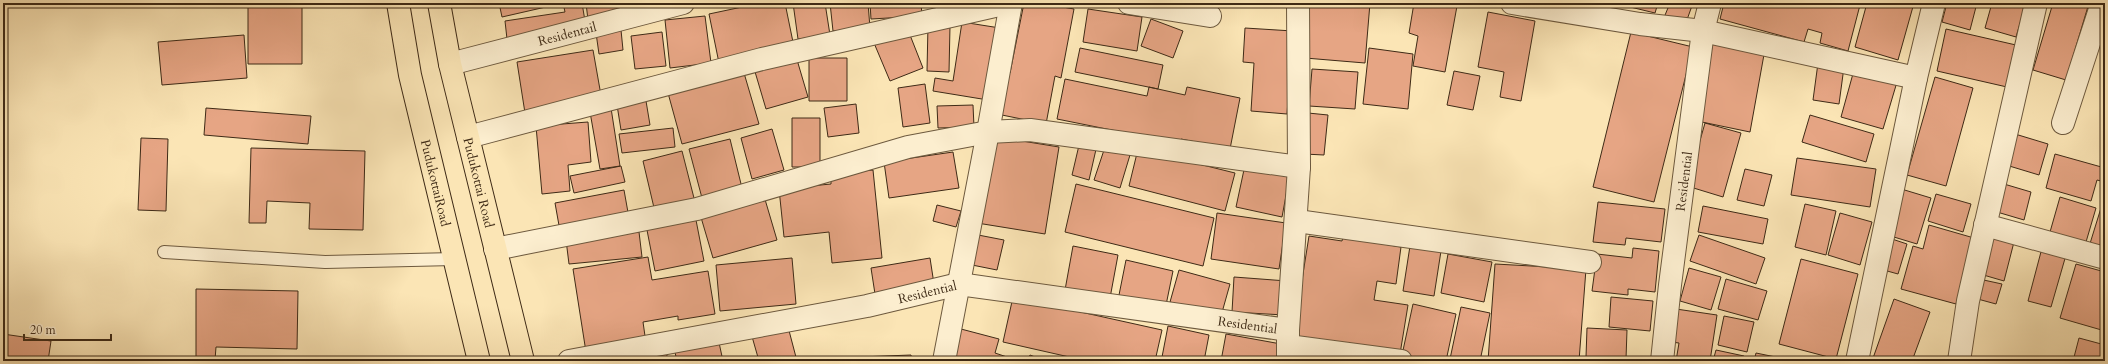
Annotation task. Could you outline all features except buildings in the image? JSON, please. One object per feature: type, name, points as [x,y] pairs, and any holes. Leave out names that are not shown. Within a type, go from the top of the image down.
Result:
[{"type":"highway","name":"PudukottaiRoad","points":[[398,3],[410,75],[479,361]]},
{"type":"highway","name":"Pudukottai Road","points":[[439,3],[450,64],[523,361]]},
{"type":"street","name":"Residentail","points":[[450,64],[683,3]]},
{"type":"street","points":[[468,137],[762,59],[1008,3]]},
{"type":"street","points":[[944,361],[1011,3]]},
{"type":"street","points":[[1129,3],[1210,16]]},
{"type":"street","points":[[1288,346],[1297,221],[1299,167],[1298,3]]},
{"type":"street","points":[[1512,3],[1640,24],[1703,31],[1916,78]]},
{"type":"street","name":"Residential","points":[[1662,361],[1670,285],[1703,31],[1710,3]]},
{"type":"street","points":[[1857,361],[1916,78],[1934,3]]},
{"type":"street","points":[[1959,361],[1968,301],[2036,3]]},
{"type":"street","points":[[2063,123],[2102,12]]},
{"type":"street","points":[[495,249],[697,209],[908,148],[988,132],[1030,130],[1299,167]]},
{"type":"street","points":[[1297,221],[1590,262]]},
{"type":"street","points":[[1985,225],[2105,258]]},
{"type":"street","name":"Residential","points":[[569,361],[867,306],[959,284],[1288,346],[1401,361]]},
{"type":"lane","points":[[164,252],[325,262],[454,259]]}]
